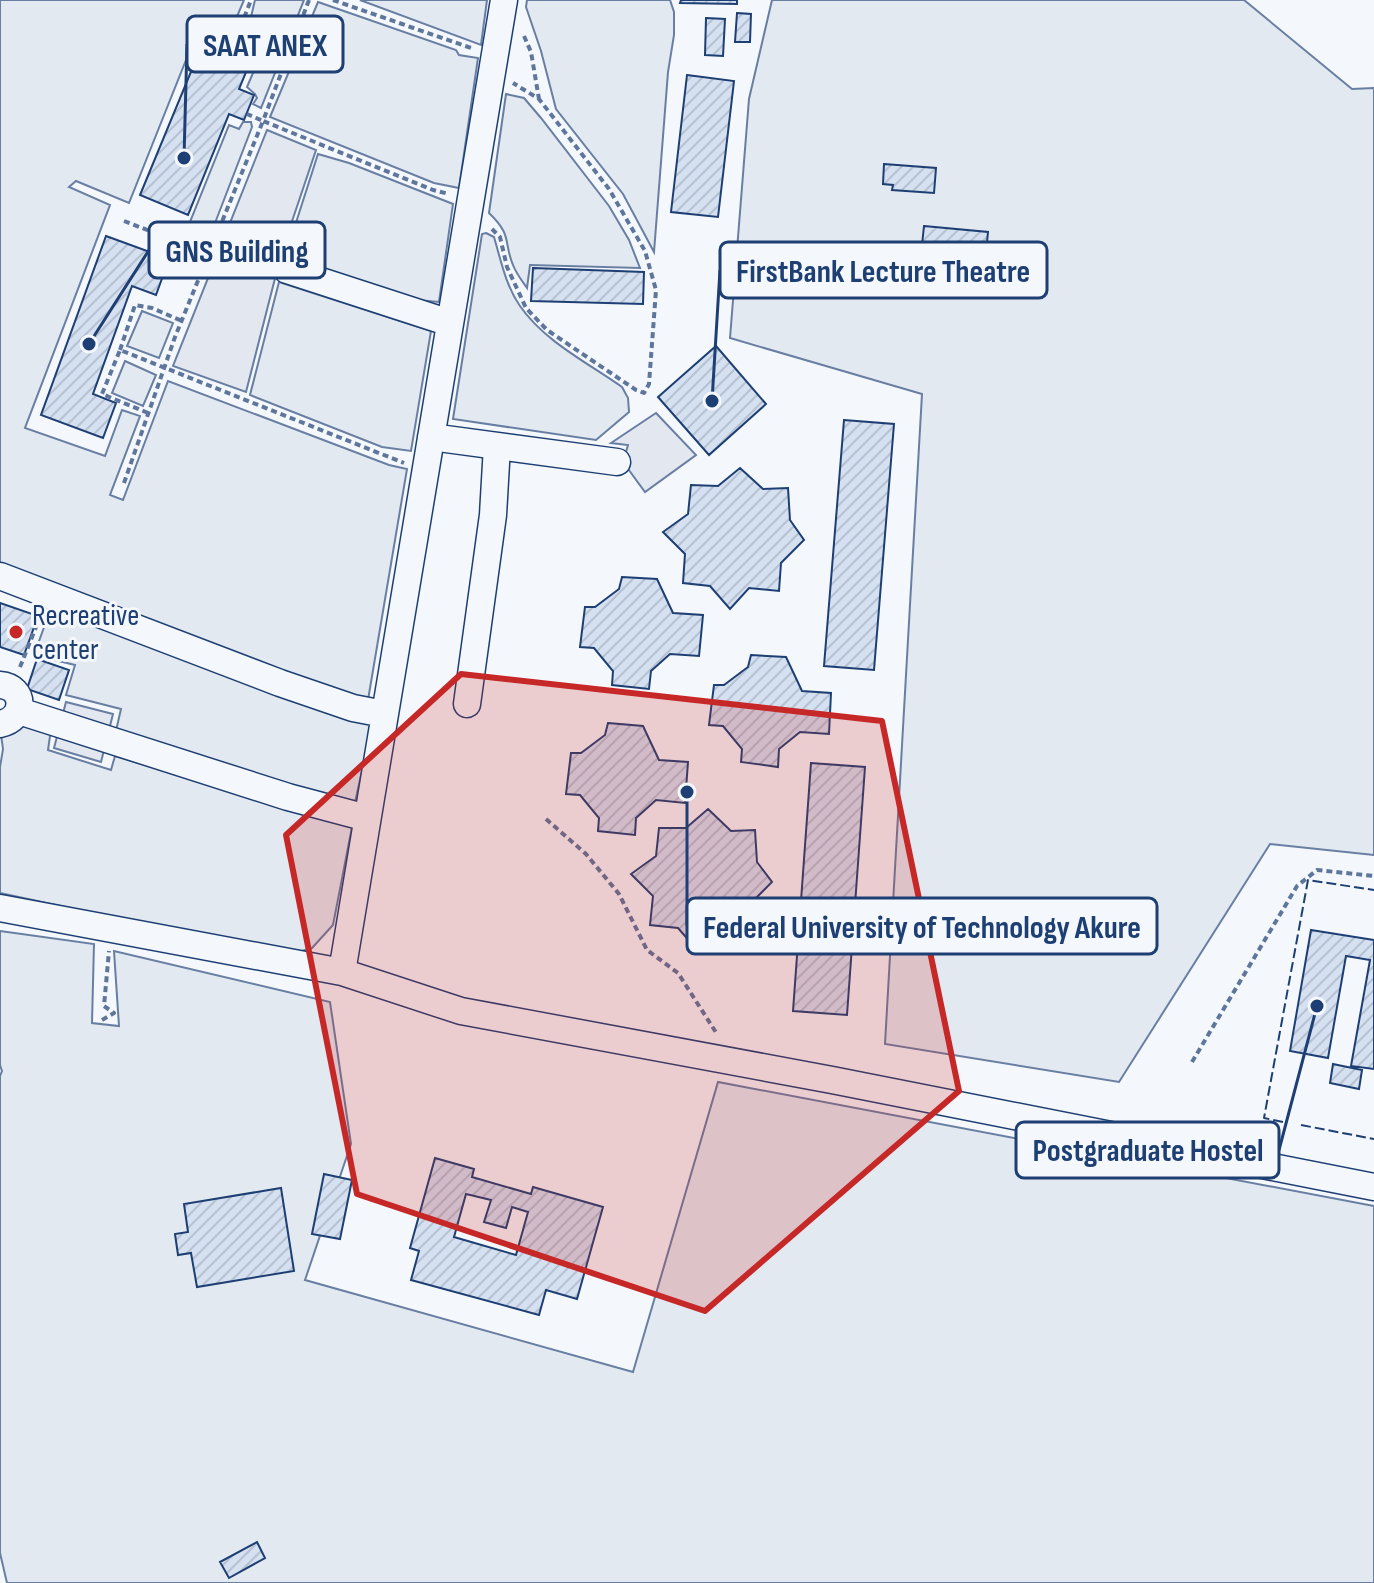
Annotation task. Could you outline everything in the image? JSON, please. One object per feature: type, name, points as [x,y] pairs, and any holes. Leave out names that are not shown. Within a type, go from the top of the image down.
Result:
[{"type":"street","points":[[342,972],[503,5]]},
{"type":"street","points":[[287,270],[450,323]]},
{"type":"street","points":[[431,437],[617,462]]},
{"type":"street","points":[[467,704],[493,515],[497,446]]},
{"type":"street","points":[[0,576],[280,683],[353,708],[384,714]]},
{"type":"street","points":[[4,685],[16,691],[20,701],[9,717],[57,722],[288,797],[367,818]]},
{"type":"street","points":[[0,908],[342,972],[461,1011],[645,1044],[1374,1187]]},
{"type":"path","points":[[237,36],[251,0]]},
{"type":"path","points":[[124,483],[163,368],[309,0]]},
{"type":"path","points":[[247,114],[470,207],[500,237],[507,267],[526,308],[547,330],[644,393],[649,384],[656,290],[645,251],[609,189],[539,99],[494,65],[333,0]]},
{"type":"path","points":[[503,5],[519,24],[531,52],[539,99]]},
{"type":"path","points":[[124,221],[209,254]]},
{"type":"path","points":[[148,413],[102,394],[135,305],[152,308],[182,321]]},
{"type":"path","points":[[120,350],[374,453],[426,467]]},
{"type":"path","points":[[4,685],[15,666],[21,668],[48,596]]},
{"type":"path","points":[[546,819],[586,854],[619,894],[647,950],[678,973],[719,1036]]},
{"type":"path","points":[[1192,1062],[1297,886],[1317,870],[1374,876]]},
{"type":"path","points":[[102,1020],[114,1013],[104,1006],[109,945]]},
{"type":"highlighted area","points":[[461,674],[882,721],[959,1091],[705,1311],[357,1194],[286,835]]},
{"type":"shaded area","points":[[0,0],[244,0],[230,33],[206,18],[198,30],[129,203],[76,181],[69,187],[110,205],[25,428],[105,456],[122,410],[140,416],[110,495],[123,500],[168,381],[389,465],[407,469],[368,700],[268,666],[0,563]]},
{"type":"shaded area","points":[[255,0],[304,0],[261,108],[253,104],[257,98],[247,87],[264,47],[246,38]]},
{"type":"shaded area","points":[[360,0],[487,0],[481,45]]},
{"type":"shaded area","points":[[527,0],[670,0],[674,12],[674,35],[668,72],[654,252],[623,194],[556,109],[526,7]]},
{"type":"shaded area","points":[[772,0],[1244,0],[1352,89],[1374,88],[1374,855],[1270,844],[1119,1082],[885,1044],[922,394],[730,338],[749,99]]},
{"type":"shaded area","points":[[318,2],[456,50],[459,55],[478,58],[459,188],[434,183],[270,117]]},
{"type":"shaded area","points":[[506,94],[524,98],[609,206],[629,240],[640,268],[530,265],[527,288],[513,265],[505,233],[489,213]]},
{"type":"shaded area","points":[[243,122],[251,122],[252,127],[210,236],[188,227],[229,125],[239,129]]},
{"type":"shaded area","points":[[267,130],[316,150],[282,251],[246,392],[173,366]]},
{"type":"shaded area","points":[[318,154],[453,204],[439,302],[417,300],[285,257]]},
{"type":"shaded area","points":[[482,234],[494,237],[511,290],[530,319],[554,341],[622,387],[628,398],[629,412],[596,440],[453,419]]},
{"type":"shaded area","points":[[279,282],[431,331],[411,451],[382,447],[250,395]]},
{"type":"shaded area","points":[[142,311],[173,323],[159,358],[127,346]]},
{"type":"shaded area","points":[[125,361],[156,375],[143,406],[112,393]]},
{"type":"shaded area","points":[[656,413],[696,455],[645,492],[615,451],[626,452],[628,445],[611,443]]},
{"type":"shaded area","points":[[51,608],[373,721],[354,807],[115,735],[121,709],[66,695],[75,665],[34,655]]},
{"type":"shaded area","points":[[66,702],[113,714],[101,762],[54,748]]},
{"type":"shaded area","points":[[21,717],[51,729],[48,750],[111,770],[115,756],[352,827],[333,925],[312,948],[288,955],[0,893],[0,767],[3,749],[0,728]]},
{"type":"shaded area","points":[[0,931],[94,944],[92,1023],[119,1026],[114,951],[330,1002],[351,1144],[305,1280],[633,1372],[718,1082],[1374,1206],[1374,1583],[7,1583],[0,1553]]},
{"type":"building","points":[[681,0],[737,0],[737,4],[680,3]]},
{"type":"building","points":[[737,13],[751,14],[750,42],[735,42]]},
{"type":"building","points":[[706,18],[725,19],[723,56],[705,55]]},
{"type":"building","points":[[209,28],[256,48],[239,89],[254,95],[244,120],[229,114],[188,215],[140,195]]},
{"type":"building","points":[[687,75],[734,81],[718,217],[671,212]]},
{"type":"building","points":[[884,164],[936,168],[934,193],[892,190],[893,185],[883,184]]},
{"type":"building","points":[[924,226],[988,232],[986,252],[922,245]]},
{"type":"building","points":[[106,236],[169,259],[156,295],[132,286],[93,394],[116,403],[103,438],[41,415]]},
{"type":"building","points":[[533,268],[644,272],[643,304],[531,301]]},
{"type":"building","points":[[716,346],[766,404],[709,455],[658,397]]},
{"type":"building","points":[[844,420],[894,424],[874,670],[824,666]]},
{"type":"building","points":[[740,468],[763,489],[788,488],[790,520],[804,540],[781,563],[779,591],[749,588],[730,609],[710,586],[683,583],[685,554],[663,532],[688,514],[691,485],[718,486]]},
{"type":"building","points":[[622,577],[657,579],[673,613],[703,615],[699,656],[670,654],[651,671],[649,689],[612,685],[613,671],[594,648],[580,647],[585,607],[595,607],[619,589]]},
{"type":"building","name":"Recreative center","points":[[0,603],[38,616],[24,655],[0,647]]},
{"type":"building","points":[[751,655],[786,657],[802,691],[831,693],[829,734],[800,732],[779,749],[778,767],[741,762],[742,749],[723,726],[709,725],[714,685],[724,685],[748,667]]},
{"type":"building","points":[[37,659],[69,670],[59,700],[27,689]]},
{"type":"building","points":[[608,723],[643,726],[659,760],[688,762],[685,803],[656,800],[636,818],[635,835],[598,831],[599,818],[580,795],[566,794],[571,753],[581,753],[605,735]]},
{"type":"building","points":[[811,763],[865,767],[847,1015],[793,1011]]},
{"type":"building","points":[[708,809],[731,831],[755,830],[757,862],[772,882],[749,905],[747,933],[717,931],[698,951],[678,928],[650,925],[653,896],[631,874],[656,856],[659,828],[686,828]]},
{"type":"building","points":[[1311,930],[1374,940],[1374,1069],[1351,1066],[1370,960],[1346,956],[1328,1058],[1290,1051]]},
{"type":"building","points":[[1333,1064],[1362,1070],[1359,1089],[1330,1083]]},
{"type":"building","points":[[435,1158],[474,1169],[472,1177],[531,1194],[533,1187],[603,1207],[577,1299],[546,1290],[539,1315],[411,1280],[419,1251],[410,1248]],"holes":[[[466,1194],[491,1200],[484,1222],[506,1228],[512,1207],[528,1212],[516,1255],[454,1237]]]},
{"type":"building","points":[[324,1174],[352,1180],[340,1239],[312,1234]]},
{"type":"building","points":[[281,1188],[294,1271],[197,1287],[191,1253],[178,1255],[175,1234],[188,1232],[184,1204]]},
{"type":"building","points":[[257,1542],[265,1558],[229,1578],[220,1562]]},
{"type":"fence","points":[[1283,1122],[1264,1118],[1308,880],[1374,890]]},
{"type":"fence","points":[[1301,1125],[1374,1139]]},
{"type":"place","name":"SAAT ANEX","points":[[184,158]]},
{"type":"place","name":"GNS Building","points":[[89,344]]},
{"type":"place","name":"FirstBank Lecture Theatre","points":[[712,401]]},
{"type":"place","name":"Recreative center","points":[[16,632]]},
{"type":"place","name":"Federal University of Technology Akure","points":[[687,792]]},
{"type":"place","name":"Postgraduate Hostel","points":[[1317,1006]]}]
